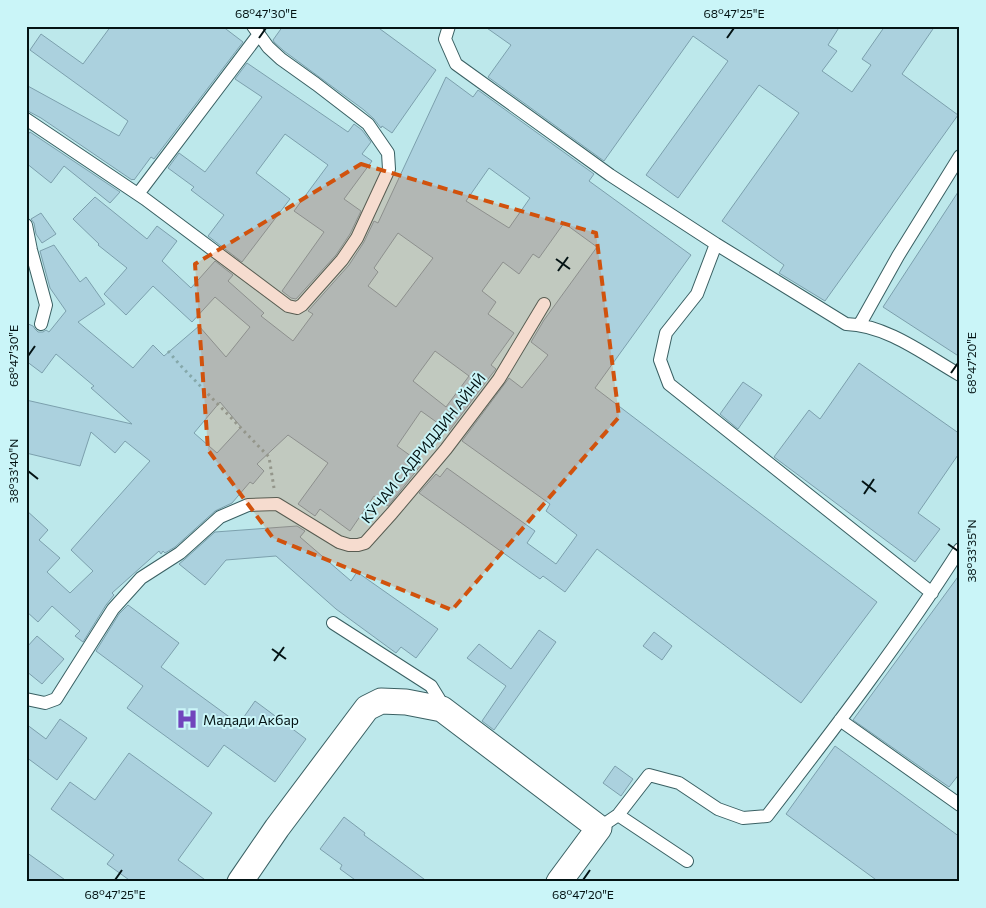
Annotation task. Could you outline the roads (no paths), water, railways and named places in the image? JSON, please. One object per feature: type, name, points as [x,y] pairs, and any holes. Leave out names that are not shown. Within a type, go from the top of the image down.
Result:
[{"type":"street","points":[[240,882],[277,828],[367,708],[381,701],[406,702],[442,709],[608,821],[559,882]]},
{"type":"lane","points":[[449,26],[446,39],[456,64],[610,175],[716,244],[846,324],[860,324],[890,334],[960,375]]},
{"type":"lane","points":[[26,119],[138,194],[288,306],[297,308],[302,305],[342,260],[357,238],[389,169],[388,153],[368,124],[281,59],[268,48],[256,30],[138,194]]},
{"type":"lane","points":[[860,324],[898,256],[960,156]]},
{"type":"lane","points":[[26,225],[46,305],[41,324]]},
{"type":"lane","points":[[716,244],[697,294],[666,333],[660,360],[669,384],[932,593]]},
{"type":"lane","name":"КӮЧАИ САДРИДДИН АЙНӢ","points":[[26,699],[45,703],[56,699],[113,609],[141,578],[180,553],[220,517],[248,505],[277,504],[339,542],[349,545],[365,543],[446,449],[499,379],[544,304]]},
{"type":"lane","points":[[687,861],[608,821],[649,775],[679,783],[718,810],[743,818],[767,816],[840,720],[932,593],[960,549]]},
{"type":"lane","points":[[333,623],[431,686],[439,699],[442,709]]},
{"type":"lane","points":[[840,720],[960,805]]},
{"type":"place","name":"Мадади Акбар","points":[[187,719]]}]
